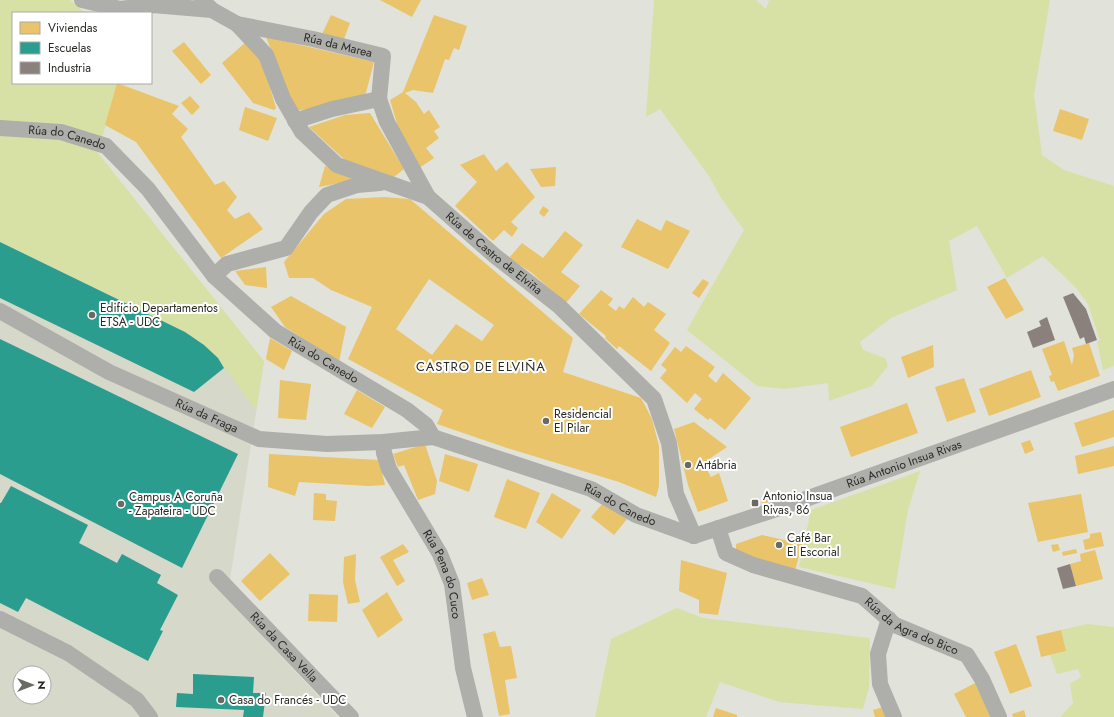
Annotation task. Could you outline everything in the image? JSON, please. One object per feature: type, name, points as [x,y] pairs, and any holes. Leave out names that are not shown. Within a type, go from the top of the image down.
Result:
[{"type":"street","points":[[82,0],[102,2],[120,9],[153,5],[207,5],[237,24]]},
{"type":"street","name":"Rúa da Marea","points":[[237,24],[313,39],[383,56],[379,99],[387,122],[428,197]]},
{"type":"street","name":"Rúa de Castro de Elviña","points":[[237,24],[266,55],[283,99],[302,132],[337,165],[390,182],[428,197],[491,252],[559,306],[654,399],[669,443],[676,494],[694,536]]},
{"type":"street","points":[[296,121],[332,109],[379,99]]},
{"type":"street","name":"Rúa do Canedo","points":[[0,128],[61,132],[106,146],[148,189],[214,276],[275,331],[408,410],[426,425],[433,437],[591,489],[636,515],[694,536]]},
{"type":"street","points":[[214,276],[227,264],[286,248],[311,212],[327,195],[357,184],[390,182]]},
{"type":"street","name":"Rúa da Fraga","points":[[0,311],[109,372],[259,439],[327,444],[383,442],[433,437]]},
{"type":"street","name":"Rúa Antonio Insua Rivas","points":[[694,536],[786,506],[1114,389]]},
{"type":"street","name":"Rúa Pena do Cuco","points":[[383,442],[384,453],[389,469],[440,554],[452,584],[463,668],[475,717]]},
{"type":"street","name":"Rúa da Agra do Bico","points":[[718,528],[726,553],[753,565],[862,596],[895,625],[967,655],[982,679],[999,717]]},
{"type":"street","name":"Rúa da Casa Vella","points":[[217,577],[350,717]]},
{"type":"street","points":[[0,619],[68,653],[137,700],[150,717]]},
{"type":"street","points":[[889,619],[878,654],[880,684],[894,717]]},
{"type":"shaded area","name":"Campus A Coruña - Zapateira - UDC","points":[[0,184],[264,361],[227,599],[338,717],[0,717]]},
{"type":"green space","points":[[0,0],[70,0],[86,12],[12,12],[12,84],[117,84],[98,153],[264,361],[256,410],[218,358],[204,345],[185,332],[0,242]]},
{"type":"green space","points":[[654,0],[756,0],[766,9],[769,0],[1050,0],[1034,95],[1042,155],[1064,170],[1114,186],[1114,366],[1103,370],[1097,341],[1100,341],[1088,304],[1076,288],[1043,256],[1007,278],[977,226],[949,241],[957,290],[891,318],[860,342],[863,350],[885,358],[888,366],[872,386],[829,401],[828,383],[784,389],[757,386],[687,330],[744,230],[721,198],[709,176],[660,109],[646,117]]},
{"type":"green space","points":[[920,471],[908,510],[895,589],[799,567],[811,510]]},
{"type":"green space","points":[[677,608],[703,618],[870,638],[869,687],[863,709],[779,702],[720,682],[706,717],[595,717],[611,639]]},
{"type":"green space","points":[[1087,624],[1114,627],[1114,717],[1060,717],[1073,703],[1070,684],[1081,677],[1078,669],[1057,674],[1050,655],[1066,651],[1061,630]]},
{"type":"building: Viviendas","points":[[380,0],[421,0],[412,17]]},
{"type":"building: Viviendas","points":[[331,15],[350,23],[344,39],[322,34]]},
{"type":"building: Viviendas","points":[[434,15],[467,26],[459,50],[454,48],[449,60],[445,59],[433,93],[413,90],[405,93],[416,102],[424,114],[429,110],[440,127],[434,131],[439,138],[426,148],[434,158],[419,168],[400,134],[390,100],[403,92]]},
{"type":"building: Viviendas","points":[[266,37],[374,62],[364,100],[296,111]]},
{"type":"building: Viviendas","points":[[184,42],[211,75],[201,84],[172,51]]},
{"type":"building: Viviendas","points":[[246,42],[262,60],[276,108],[274,110],[253,103],[222,63]]},
{"type":"building: Viviendas","points":[[117,84],[179,106],[172,114],[188,129],[181,137],[215,185],[224,181],[237,197],[227,210],[235,219],[249,212],[263,229],[221,258],[136,142],[105,125]]},
{"type":"building: Viviendas","points":[[190,96],[200,107],[192,115],[181,103]]},
{"type":"building: Viviendas","points":[[245,107],[277,118],[268,141],[239,130]]},
{"type":"building: Viviendas","points":[[1060,109],[1089,119],[1082,140],[1053,131]]},
{"type":"building: Viviendas","points":[[370,113],[404,169],[394,177],[345,160],[309,127],[345,115]]},
{"type":"building: Viviendas","points":[[484,154],[496,171],[507,162],[535,197],[511,222],[518,228],[512,237],[504,230],[493,241],[455,206],[477,182],[460,165]]},
{"type":"building: Viviendas","points":[[325,166],[352,175],[350,181],[319,187]]},
{"type":"building: Viviendas","points":[[556,167],[555,186],[541,187],[530,169]]},
{"type":"building: Viviendas","points":[[384,197],[410,199],[573,338],[563,372],[641,398],[652,419],[659,446],[659,486],[656,497],[619,482],[507,448],[437,424],[443,410],[348,359],[372,307],[331,290],[313,278],[289,278],[284,262],[324,214],[346,199]],"holes":[[[429,279],[494,325],[482,341],[456,324],[432,355],[396,329]]]},
{"type":"building: Viviendas","points":[[543,206],[549,210],[544,217],[539,213]]},
{"type":"building: Viviendas","points":[[637,219],[661,231],[666,220],[690,231],[668,269],[621,247]]},
{"type":"building: Viviendas","points":[[565,231],[583,245],[561,272],[580,286],[566,303],[532,273],[509,258],[522,243],[543,258]]},
{"type":"building: Viviendas","points":[[266,267],[267,288],[245,285],[235,271]]},
{"type":"building: Viviendas","points":[[1005,278],[1024,310],[1006,319],[987,287]]},
{"type":"building: Viviendas","points":[[703,279],[709,283],[699,298],[692,293]]},
{"type":"building: Viviendas","points":[[601,290],[613,299],[608,305],[616,311],[619,306],[624,309],[633,297],[644,307],[648,302],[666,314],[654,330],[670,343],[651,371],[619,346],[617,349],[605,338],[606,336],[579,314]]},
{"type":"building: Viviendas","points":[[291,296],[346,327],[339,362],[285,327],[271,307]]},
{"type":"building: Viviendas","points":[[270,338],[292,351],[284,370],[266,359]]},
{"type":"building: Viviendas","points":[[1064,341],[1072,365],[1074,355],[1072,348],[1089,343],[1100,376],[1058,391],[1054,381],[1051,382],[1049,376],[1052,375],[1042,349]]},
{"type":"building: Viviendas","points":[[933,345],[934,367],[908,378],[901,357]]},
{"type":"building: Viviendas","points":[[686,346],[715,367],[708,376],[716,383],[723,373],[751,398],[725,430],[710,418],[708,420],[694,409],[702,399],[695,393],[687,403],[660,378],[667,370],[661,365],[675,347],[681,352]]},
{"type":"building: Viviendas","points":[[1031,370],[1041,397],[989,416],[979,389]]},
{"type":"building: Viviendas","points":[[964,378],[976,412],[947,422],[935,387]]},
{"type":"building: Viviendas","points":[[280,380],[311,384],[306,420],[278,418]]},
{"type":"building: Viviendas","points":[[357,390],[385,407],[372,428],[344,414]]},
{"type":"building: Viviendas","points":[[907,403],[918,433],[851,457],[840,427]]},
{"type":"building: Viviendas","points":[[1114,410],[1114,437],[1082,447],[1074,423]]},
{"type":"building: Viviendas","points":[[694,422],[727,447],[703,463],[711,477],[719,473],[728,501],[698,512],[688,485],[674,429]]},
{"type":"building: Viviendas","points":[[1030,440],[1034,450],[1025,454],[1021,443]]},
{"type":"building: Viviendas","points":[[425,444],[437,481],[435,494],[418,500],[404,465],[398,467],[393,454]]},
{"type":"building: Viviendas","points":[[1114,446],[1114,466],[1078,474],[1075,456]]},
{"type":"building: Viviendas","points":[[269,454],[379,460],[385,485],[369,486],[299,482],[295,496],[268,487]]},
{"type":"building: Viviendas","points":[[445,454],[478,464],[469,492],[439,481]]},
{"type":"building: Viviendas","points":[[507,479],[540,493],[526,529],[494,517]]},
{"type":"building: Viviendas","points":[[314,493],[326,494],[326,500],[337,501],[335,521],[313,520]]},
{"type":"building: Viviendas","points":[[552,493],[581,510],[562,539],[536,522]]},
{"type":"building: Viviendas","points":[[1081,494],[1088,532],[1038,542],[1028,503]]},
{"type":"building: Viviendas","points":[[772,496],[774,500],[763,504],[761,500]]},
{"type":"building: Viviendas","points":[[603,503],[627,519],[614,535],[591,517]]},
{"type":"building: Viviendas","points":[[1101,532],[1104,546],[1085,550],[1083,540],[1090,538],[1090,534]]},
{"type":"building: Viviendas","points":[[762,535],[802,544],[795,571],[736,553],[736,544]]},
{"type":"building: Viviendas","points":[[403,544],[409,552],[393,560],[405,581],[397,586],[380,557]]},
{"type":"building: Viviendas","points":[[1058,544],[1060,550],[1053,552],[1051,545]]},
{"type":"building: Viviendas","points":[[1076,549],[1077,553],[1063,556],[1062,552]]},
{"type":"building: Viviendas","points":[[1095,550],[1103,579],[1076,586],[1070,564],[1081,561],[1080,554]]},
{"type":"building: Viviendas","points":[[270,553],[290,574],[260,601],[241,581]]},
{"type":"building: Viviendas","points":[[356,554],[355,580],[360,602],[348,604],[343,582],[344,557]]},
{"type":"building: Viviendas","points":[[681,560],[727,573],[718,615],[699,613],[699,600],[679,591]]},
{"type":"building: Viviendas","points":[[482,578],[489,595],[472,600],[467,583]]},
{"type":"building: Viviendas","points":[[387,592],[403,620],[378,638],[362,610]]},
{"type":"building: Viviendas","points":[[309,594],[338,595],[337,622],[308,621]]},
{"type":"building: Viviendas","points":[[1061,630],[1066,651],[1041,657],[1036,636]]},
{"type":"building: Viviendas","points":[[495,631],[500,647],[511,646],[517,678],[505,680],[510,714],[499,716],[483,634]]},
{"type":"building: Viviendas","points":[[1016,644],[1032,686],[1010,694],[994,652]]},
{"type":"building: Viviendas","points":[[977,682],[994,717],[966,717],[954,694]]},
{"type":"building: Viviendas","points":[[887,706],[889,717],[875,717],[873,710]]},
{"type":"building: Viviendas","points":[[716,708],[737,715],[737,717],[713,717]]},
{"type":"building: Viviendas","points":[[1024,710],[1026,717],[1013,717],[1012,714]]},
{"type":"building: Escuelas","name":"Edificio Departamentos ETSA - UDC","points":[[0,242],[185,332],[204,345],[218,358],[224,368],[194,392],[0,298]]},
{"type":"building: Escuelas","points":[[0,339],[238,454],[182,568],[0,474]]},
{"type":"building: Escuelas","points":[[11,486],[88,525],[79,543],[117,563],[122,554],[161,575],[157,583],[178,595],[160,630],[163,631],[148,661],[26,598],[18,612],[0,603],[0,503]]},
{"type":"building: Escuelas","name":"Casa do Francés - UDC","points":[[193,674],[254,677],[253,693],[266,693],[263,717],[243,717],[244,710],[176,707],[177,693],[193,694]]},
{"type":"building: Industria","points":[[1073,293],[1086,309],[1097,340],[1086,344],[1084,337],[1080,339],[1063,297]]},
{"type":"building: Industria","points":[[1047,317],[1055,340],[1033,348],[1027,332],[1041,326],[1039,321]]},
{"type":"building: Industria","points":[[1070,564],[1076,586],[1063,589],[1057,568]]},
{"type":"place","name":"Edificio Departamentos ETSA - UDC","points":[[92,315]]},
{"type":"place","name":"Residencial El Pilar","points":[[546,421]]},
{"type":"place","name":"Artábria","points":[[688,465]]},
{"type":"place","name":"Antonio Insua Rivas, 86","points":[[755,503]]},
{"type":"place","name":"Campus A Coruña - Zapateira - UDC","points":[[121,504]]},
{"type":"place","name":"Café Bar El Escorial","points":[[779,545]]},
{"type":"place","name":"Casa do Francés - UDC","points":[[221,700]]},
{"type":"district","name":"CASTRO DE ELVIÑA","points":[[481,366]]}]
